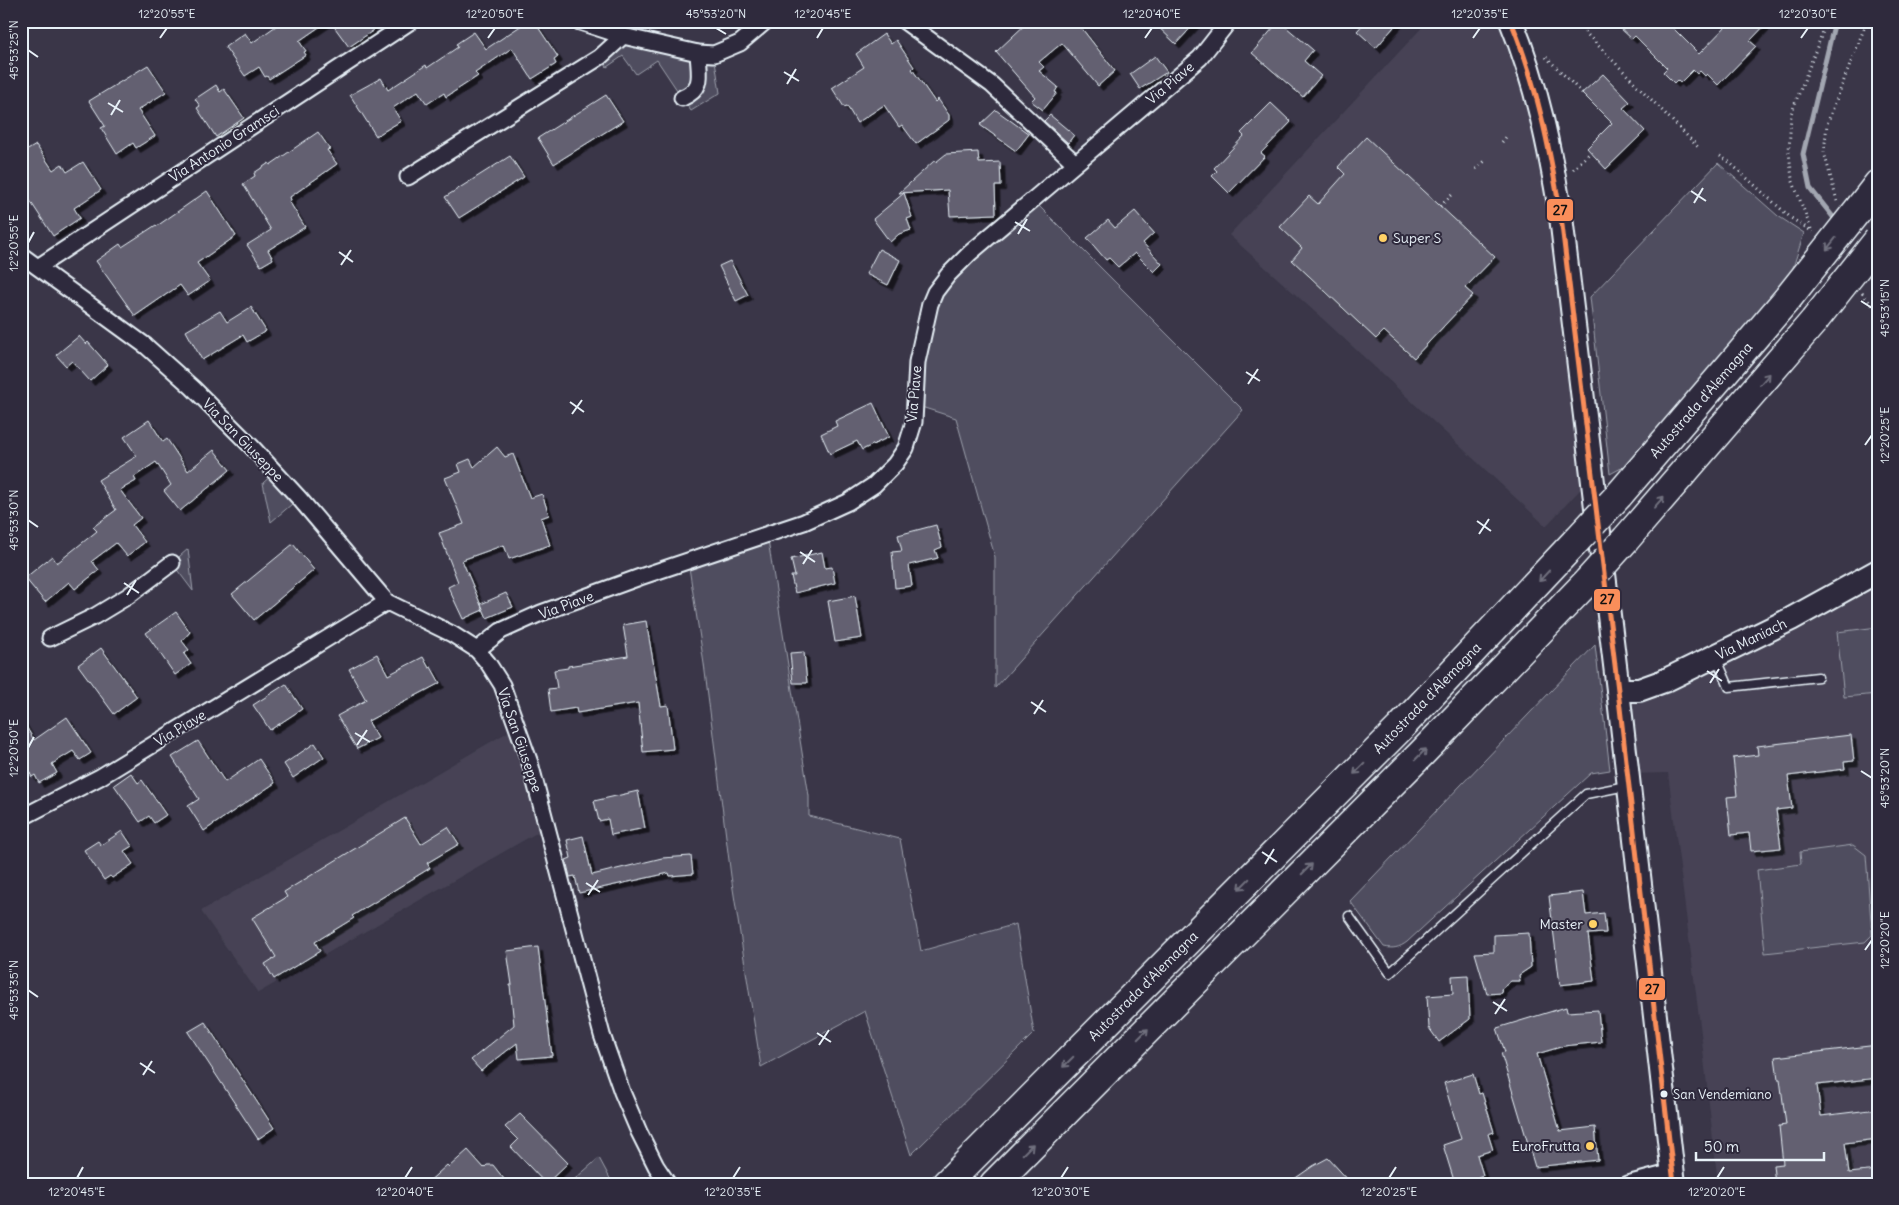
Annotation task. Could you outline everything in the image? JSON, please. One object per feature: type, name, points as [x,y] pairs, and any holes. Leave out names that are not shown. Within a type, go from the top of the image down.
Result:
[{"type":"highway","name":"Autostrada d'Alemagna","points":[[946,1184],[1398,729],[1619,495],[1788,298],[1852,207],[1878,184]]},
{"type":"highway","points":[[994,1184],[1423,752],[1588,581],[1814,321],[1878,240]]},
{"type":"street","name":"Via Antonio Gramsci","points":[[38,267],[411,21]]},
{"type":"street","points":[[577,21],[623,36],[698,53],[714,54],[740,43],[766,21]]},
{"type":"street","points":[[904,21],[992,86],[1075,163]]},
{"type":"street","name":"Via Piave","points":[[477,650],[501,630],[541,613],[804,522],[848,502],[874,485],[895,464],[906,448],[914,422],[917,362],[930,304],[935,292],[970,253],[1200,58],[1229,21]]},
{"type":"street","points":[[1516,22],[1538,100],[1553,166],[1566,254],[1618,690],[1673,1178],[1627,1184]]},
{"type":"street","points":[[408,177],[600,57],[623,36]]},
{"type":"street","points":[[682,98],[692,94],[700,83],[698,53]]},
{"type":"street","name":"Via San Giuseppe","points":[[21,255],[146,346],[193,388],[251,446],[299,498],[387,602],[452,634],[477,650],[488,663],[502,685],[530,763],[602,1035],[622,1092],[656,1166],[668,1184]]},
{"type":"street","points":[[50,638],[104,611],[128,596],[172,563]]},
{"type":"street","name":"Via Maniach","points":[[1618,690],[1639,690],[1648,687],[1791,619],[1878,570]]},
{"type":"street","name":"Via Piave","points":[[21,818],[100,777],[387,602]]},
{"type":"lane","points":[[1715,656],[1729,687],[1818,677]]},
{"type":"lane","points":[[1349,916],[1390,972],[1586,794],[1629,786]]},
{"type":"path","points":[[1574,21],[1700,149]]},
{"type":"path","points":[[1817,237],[1811,229],[1792,179],[1789,152],[1791,114],[1827,21]]},
{"type":"path","points":[[1852,207],[1837,201],[1824,152],[1824,141],[1827,124],[1867,21]]},
{"type":"path","points":[[1544,55],[1582,93]]},
{"type":"path","points":[[1502,142],[1506,138]]},
{"type":"path","points":[[1568,173],[1591,152]]},
{"type":"path","points":[[1720,156],[1791,218],[1811,229]]},
{"type":"path","points":[[1476,169],[1485,160]]},
{"type":"path","points":[[1440,206],[1454,193]]},
{"type":"path","points":[[1860,290],[1878,312]]},
{"type":"shaded area","points":[[1428,21],[1511,21],[1527,63],[1592,477],[1546,526],[1324,320],[1229,235]]},
{"type":"shaded area","points":[[623,36],[714,54],[720,93],[691,111],[657,60],[636,74],[623,56],[607,67],[600,57]]},
{"type":"shaded area","points":[[1718,163],[1778,216],[1804,233],[1789,280],[1629,464],[1610,474],[1590,297]]},
{"type":"shaded area","points":[[1032,199],[1243,410],[995,688],[995,557],[956,418],[915,405],[930,304]]},
{"type":"shaded area","points":[[275,472],[299,498],[271,522],[263,483]]},
{"type":"shaded area","points":[[767,534],[809,796],[809,816],[900,839],[921,951],[1016,924],[1034,1033],[911,1155],[865,1011],[761,1067],[731,876],[704,664],[688,561]]},
{"type":"shaded area","points":[[188,549],[193,591],[172,563]]},
{"type":"shaded area","points":[[1878,571],[1878,1184],[1718,1184],[1668,773],[1627,774],[1618,690]]},
{"type":"shaded area","points":[[1878,627],[1878,694],[1844,697],[1837,632]]},
{"type":"shaded area","points":[[1595,645],[1610,770],[1591,773],[1407,942],[1396,948],[1384,947],[1350,901]]},
{"type":"shaded area","points":[[518,726],[547,827],[258,993],[201,911]]},
{"type":"shaded area","points":[[1853,845],[1866,855],[1872,935],[1865,942],[1765,953],[1757,870],[1801,864],[1800,852]]},
{"type":"shaded area","points":[[599,1158],[613,1184],[569,1184]]},
{"type":"building","points":[[272,21],[328,21],[299,41],[306,51],[304,52],[306,55],[269,79],[267,76],[265,77],[259,67],[245,76],[225,47],[245,33],[252,43],[276,26]]},
{"type":"building","points":[[330,21],[368,21],[374,30],[349,47]]},
{"type":"building","points":[[528,21],[534,21],[558,57],[554,60],[556,64],[532,79],[512,48],[475,73],[478,76],[446,97],[444,93],[427,104],[418,91],[393,108],[401,121],[376,136],[350,95],[381,78],[388,90],[426,65],[427,68],[458,47],[456,44],[474,32],[486,49]]},
{"type":"building","points":[[1029,21],[1076,21],[1115,71],[1098,86],[1062,43],[1039,62],[1044,67],[1039,71],[1058,87],[1055,92],[1057,93],[1043,110],[1031,101],[1035,97],[996,52]]},
{"type":"building","points":[[1152,21],[1197,21],[1176,44]]},
{"type":"building","points":[[1279,21],[1313,50],[1304,61],[1321,76],[1303,97],[1252,53]]},
{"type":"building","points":[[1366,21],[1399,21],[1376,48],[1357,31]]},
{"type":"building","points":[[1620,21],[1666,21],[1699,54],[1731,21],[1769,21],[1750,41],[1756,46],[1718,85],[1707,74],[1705,76],[1700,71],[1697,74],[1693,70],[1680,83],[1677,80],[1674,83],[1663,72],[1667,68],[1635,36],[1632,39],[1620,28],[1623,25]]},
{"type":"building","points":[[884,34],[891,44],[896,40],[914,67],[912,69],[935,102],[938,99],[949,115],[949,120],[916,144],[902,125],[899,127],[884,105],[857,123],[847,106],[844,107],[832,88],[864,67],[856,54]]},
{"type":"building","points":[[1155,56],[1167,72],[1140,89],[1130,74]]},
{"type":"building","points":[[148,65],[166,92],[138,110],[155,136],[136,148],[133,143],[117,154],[101,128],[105,126],[89,101]]},
{"type":"building","points":[[1603,74],[1630,102],[1623,108],[1645,131],[1606,169],[1587,148],[1612,123],[1582,93]]},
{"type":"building","points":[[216,85],[220,92],[224,89],[244,118],[216,137],[197,108],[200,106],[195,99]]},
{"type":"building","points":[[606,95],[623,121],[554,164],[538,138]]},
{"type":"building","points":[[1271,103],[1291,122],[1261,153],[1265,156],[1229,193],[1212,176],[1217,171],[1214,168],[1244,136],[1241,133]]},
{"type":"building","points":[[996,110],[1029,134],[1016,151],[980,125]]},
{"type":"building","points":[[1050,115],[1074,135],[1068,143],[1044,121]]},
{"type":"building","points":[[318,132],[330,149],[327,150],[337,164],[290,197],[291,200],[289,201],[305,227],[268,250],[273,259],[261,266],[247,245],[271,230],[243,184],[255,176],[254,173],[269,163],[270,165]]},
{"type":"building","name":"Super S","points":[[1366,137],[1495,257],[1465,288],[1473,295],[1414,358],[1384,331],[1376,339],[1292,260],[1302,248],[1280,227],[1309,196],[1318,204],[1345,174],[1338,167]]},
{"type":"building","points":[[36,145],[53,170],[62,164],[67,172],[83,162],[101,190],[74,208],[80,218],[53,236],[21,187],[21,154]]},
{"type":"building","points":[[978,152],[979,163],[1000,162],[1001,186],[995,186],[996,214],[950,216],[948,190],[899,193],[934,161],[936,162],[946,154]]},
{"type":"building","points":[[510,156],[524,177],[459,218],[445,197]]},
{"type":"building","points":[[207,191],[236,236],[197,263],[210,281],[188,296],[180,285],[135,316],[96,261],[120,244],[122,247],[157,226]]},
{"type":"building","points":[[904,193],[912,217],[907,219],[911,230],[899,234],[890,242],[873,219]]},
{"type":"building","points":[[1135,211],[1154,233],[1143,243],[1162,264],[1154,272],[1135,253],[1118,267],[1109,258],[1106,260],[1087,238],[1108,220],[1115,228]]},
{"type":"building","points":[[879,249],[900,260],[888,285],[866,274]]},
{"type":"building","points":[[730,261],[748,295],[736,301],[719,266]]},
{"type":"building","points":[[251,307],[266,331],[247,342],[243,335],[202,360],[186,331],[220,311],[227,322]]},
{"type":"building","points":[[79,336],[86,344],[88,342],[108,365],[90,381],[72,361],[66,366],[56,355]]},
{"type":"building","points":[[873,403],[889,437],[862,450],[857,441],[830,454],[821,434],[837,426],[835,421]]},
{"type":"building","points":[[149,420],[163,442],[167,439],[188,471],[214,450],[230,470],[180,511],[164,491],[171,485],[156,462],[134,477],[136,481],[120,490],[141,518],[132,525],[145,542],[127,556],[116,543],[92,561],[99,570],[75,589],[69,582],[45,602],[25,578],[52,556],[57,563],[97,531],[93,527],[116,510],[98,480],[137,456],[124,437]]},
{"type":"building","points":[[497,447],[505,457],[513,454],[530,498],[542,494],[549,515],[541,518],[550,545],[509,559],[504,545],[462,560],[483,610],[463,619],[448,587],[458,582],[439,533],[464,524],[445,478],[461,472],[458,464],[470,459],[474,467]]},
{"type":"building","points":[[936,525],[942,547],[935,550],[938,558],[909,565],[912,586],[895,588],[892,552],[902,551],[898,535]]},
{"type":"building","points":[[293,544],[314,570],[254,620],[232,594]]},
{"type":"building","points":[[822,552],[825,568],[832,567],[835,583],[795,593],[791,576],[795,576],[791,559]]},
{"type":"building","points":[[506,593],[513,607],[487,618],[481,604]]},
{"type":"building","points":[[855,596],[862,638],[835,642],[828,601]]},
{"type":"building","points":[[176,612],[190,632],[182,641],[189,650],[184,654],[191,664],[175,675],[146,633]]},
{"type":"building","points":[[646,621],[661,706],[668,705],[673,749],[643,752],[638,703],[577,713],[576,708],[551,712],[548,689],[557,688],[554,670],[628,656],[623,625]]},
{"type":"building","points":[[101,648],[137,697],[114,714],[78,665]]},
{"type":"building","points":[[804,652],[807,683],[793,683],[790,653]]},
{"type":"building","points":[[377,654],[388,675],[423,657],[440,683],[368,721],[378,738],[357,749],[337,716],[366,700],[349,669]]},
{"type":"building","points":[[286,684],[302,709],[270,730],[253,705]]},
{"type":"building","points":[[67,717],[91,753],[80,760],[73,751],[52,764],[57,773],[39,783],[35,775],[32,777],[21,757],[21,718],[34,740]]},
{"type":"building","points":[[1851,735],[1854,761],[1844,762],[1845,769],[1788,776],[1792,808],[1776,810],[1781,848],[1751,851],[1749,833],[1731,835],[1727,797],[1737,796],[1733,758],[1758,755],[1757,746]]},
{"type":"building","points":[[198,741],[225,782],[259,759],[275,783],[204,831],[188,806],[199,799],[172,757]]},
{"type":"building","points":[[315,743],[324,757],[293,778],[284,764]]},
{"type":"building","points":[[131,773],[138,783],[142,780],[166,815],[154,823],[149,816],[140,822],[114,785]]},
{"type":"building","points":[[638,791],[645,828],[611,835],[608,819],[599,821],[594,801]]},
{"type":"building","points":[[405,818],[421,844],[448,827],[459,844],[427,863],[430,868],[352,916],[354,918],[315,942],[320,951],[274,979],[265,964],[276,957],[252,918],[287,897],[284,892]]},
{"type":"building","points":[[122,831],[132,846],[124,851],[133,864],[112,878],[110,876],[104,880],[84,850],[98,841],[101,845]]},
{"type":"building","points":[[583,836],[592,875],[662,858],[691,856],[693,874],[670,876],[669,873],[579,893],[575,876],[570,877],[566,860],[571,858],[567,840]]},
{"type":"building","points":[[1583,892],[1586,915],[1604,913],[1606,933],[1588,934],[1594,981],[1560,985],[1549,896]]},
{"type":"building","points":[[1529,933],[1531,967],[1519,975],[1520,981],[1511,981],[1501,989],[1502,993],[1487,994],[1475,953],[1494,952],[1494,935]]},
{"type":"building","points":[[538,947],[552,1056],[519,1059],[517,1043],[481,1071],[471,1060],[514,1025],[510,985],[512,985],[507,951]]},
{"type":"building","points":[[1468,975],[1470,1019],[1439,1042],[1429,1028],[1427,996],[1453,994],[1452,976]]},
{"type":"building","points":[[1566,1007],[1567,1012],[1598,1010],[1601,1042],[1564,1046],[1537,1054],[1560,1131],[1595,1127],[1598,1160],[1535,1167],[1501,1053],[1505,1052],[1497,1028]]},
{"type":"building","points":[[205,1022],[274,1128],[258,1139],[188,1032]]},
{"type":"building","points":[[1878,1045],[1878,1078],[1817,1085],[1821,1116],[1878,1109],[1878,1139],[1845,1143],[1849,1173],[1878,1170],[1878,1184],[1775,1184],[1773,1165],[1783,1164],[1779,1126],[1786,1125],[1775,1057]]},
{"type":"building","points":[[1473,1074],[1479,1094],[1482,1093],[1494,1132],[1488,1134],[1493,1150],[1477,1155],[1483,1175],[1478,1177],[1480,1184],[1455,1184],[1443,1145],[1461,1139],[1444,1083]]},
{"type":"building","points":[[520,1114],[568,1163],[546,1184],[511,1147],[518,1140],[505,1127]]},
{"type":"building","points":[[468,1150],[484,1168],[487,1165],[493,1165],[508,1184],[426,1184],[447,1165],[449,1167]]},
{"type":"building","points":[[1328,1158],[1352,1184],[1287,1184],[1313,1166]]},
{"type":"waterway","points":[[1835,21],[1803,154],[1810,188],[1837,222]]},
{"type":"waterway","points":[[1869,265],[1878,277]]},
{"type":"transit line","name":"27","points":[[1511,21],[1528,69],[1542,118],[1561,217],[1618,690],[1674,1184]]},
{"type":"place","name":"Super S","points":[[1383,238]]},
{"type":"place","name":"Master","points":[[1593,924]]},
{"type":"place","name":"San Vendemiano","points":[[1664,1094]]},
{"type":"place","name":"EuroFrutta","points":[[1590,1146]]}]
